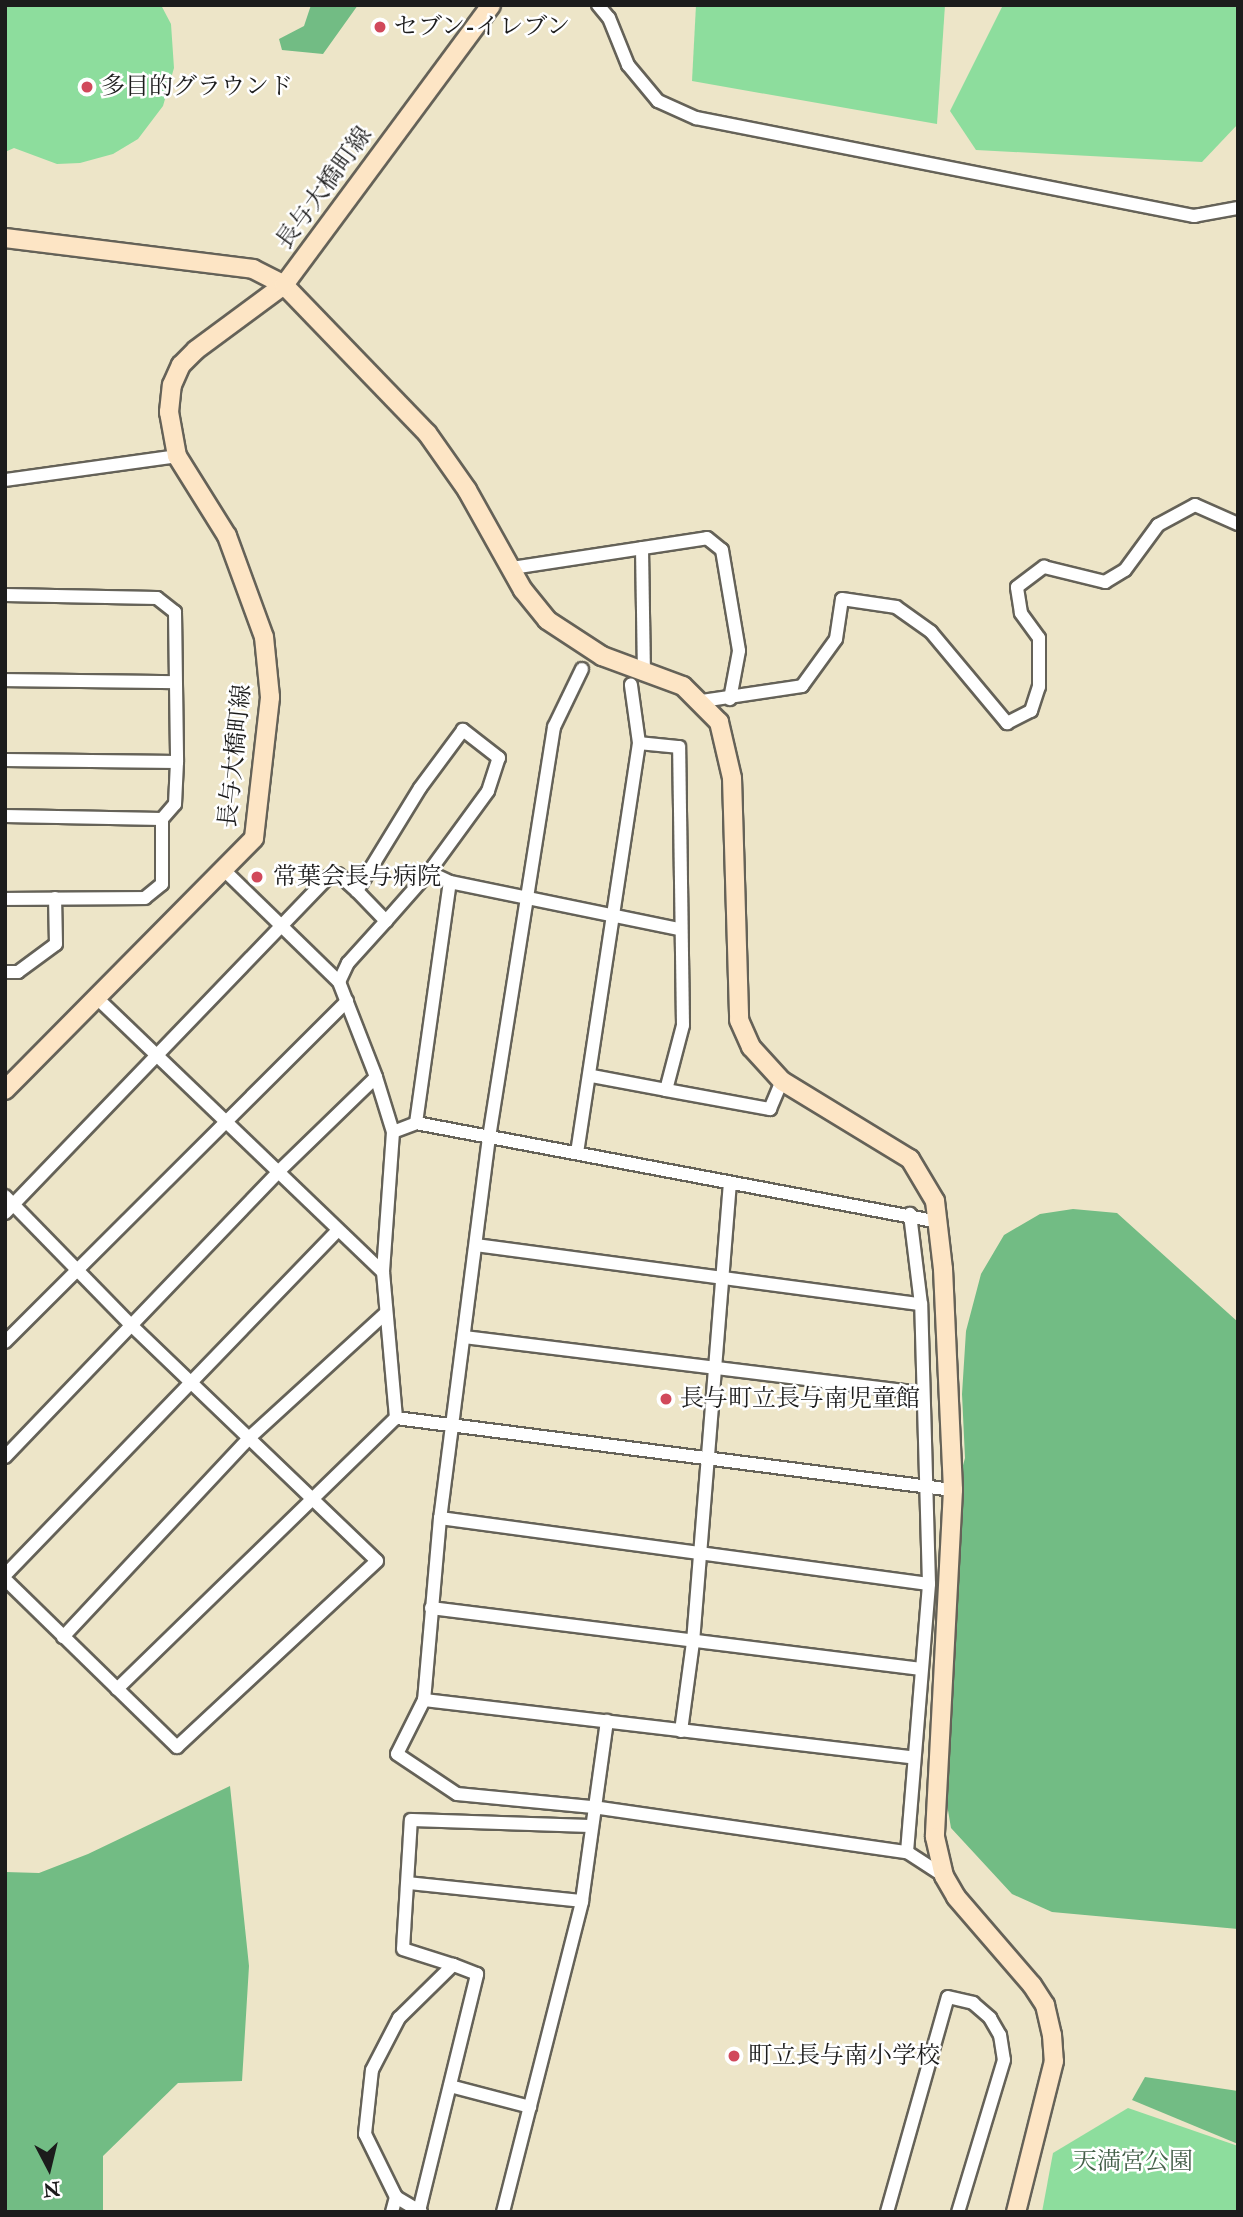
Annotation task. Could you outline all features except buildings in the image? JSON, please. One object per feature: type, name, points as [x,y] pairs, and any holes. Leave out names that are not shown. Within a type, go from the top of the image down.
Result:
[{"type":"street","name":"長与大橋町線","points":[[7,1085],[226,872],[254,838],[270,697],[264,637],[227,536],[177,456],[169,412],[172,385],[181,365],[284,285],[491,5]]},
{"type":"street","points":[[598,5],[609,18],[628,65],[658,101],[696,117],[1194,216],[1238,208]]},
{"type":"street","points":[[5,238],[253,270],[284,285],[427,433],[547,621],[570,639],[683,686],[702,701],[719,722],[729,752],[738,1020],[751,1047],[782,1081],[911,1159],[928,1184],[939,1222],[953,1490],[934,1800],[935,1837],[944,1875],[975,1922],[1032,1985],[1045,2005],[1052,2035],[1054,2061],[1016,2212]]},
{"type":"street","points":[[5,480],[177,456]]},
{"type":"street","points":[[702,701],[730,699],[802,686],[836,639],[842,599],[896,607],[931,632],[1007,723],[1031,711],[1039,687],[1039,638],[1021,613],[1017,587],[1044,567],[1105,582],[1125,570],[1158,525],[1195,505],[1238,524]]},
{"type":"street","points":[[512,568],[708,538],[722,550],[739,650],[730,699]]},
{"type":"street","points":[[642,548],[644,671]]},
{"type":"street","points":[[5,595],[157,598],[175,612],[177,762],[174,804],[162,819],[162,884],[145,898],[5,899]]},
{"type":"street","points":[[582,669],[554,727],[489,1137],[440,1518],[424,1700],[397,1754],[457,1794],[593,1807],[908,1852],[944,1875]]},
{"type":"street","points":[[5,680],[175,682]]},
{"type":"street","points":[[577,1153],[592,1076],[639,743],[631,685]]},
{"type":"street","points":[[339,982],[348,963],[429,872],[488,791],[499,758],[463,730],[420,788],[357,891]]},
{"type":"street","points":[[639,743],[679,747],[678,929],[683,1026],[666,1090]]},
{"type":"street","points":[[5,760],[177,762]]},
{"type":"street","points":[[5,816],[162,819]]},
{"type":"street","points":[[226,872],[281,929],[339,982],[376,1077],[393,1132],[383,1272],[396,1418]]},
{"type":"street","points":[[429,872],[450,882],[528,902],[678,929]]},
{"type":"street","points":[[338,1230],[191,1383],[5,1577],[177,1747],[377,1561],[311,1500],[249,1438],[191,1383],[130,1324],[8,1204],[159,1057],[329,876],[338,874],[386,921]]},
{"type":"street","points":[[416,1123],[450,882]]},
{"type":"street","points":[[5,972],[18,972],[57,944],[55,898]]},
{"type":"street","points":[[97,998],[276,1174],[383,1272]]},
{"type":"street","points":[[5,1342],[347,1001]]},
{"type":"street","points":[[592,1076],[770,1109],[782,1081]]},
{"type":"street","points":[[5,1457],[276,1174],[376,1077]]},
{"type":"street","points":[[393,1132],[416,1123],[910,1214],[939,1222]]},
{"type":"street","points":[[681,1731],[701,1553],[730,1182]]},
{"type":"street","points":[[908,1852],[912,1757],[929,1584],[924,1487],[921,1304],[910,1214]]},
{"type":"street","points":[[476,1245],[921,1304]]},
{"type":"street","points":[[63,1637],[249,1438],[385,1314]]},
{"type":"street","points":[[464,1337],[923,1393]]},
{"type":"street","points":[[396,1418],[953,1490]]},
{"type":"street","points":[[117,1689],[396,1418]]},
{"type":"street","points":[[440,1518],[929,1584]]},
{"type":"street","points":[[431,1608],[919,1669]]},
{"type":"street","points":[[424,1700],[912,1757]]},
{"type":"street","points":[[503,2212],[582,1901],[607,1721]]},
{"type":"street","points":[[453,1965],[399,2018],[372,2070],[365,2134],[396,2197],[420,2211],[477,1973],[453,1965],[403,1949],[411,1820],[591,1826]]},
{"type":"street","points":[[408,1883],[582,1901]]},
{"type":"street","points":[[887,2212],[948,1997],[973,2003],[990,2018],[1000,2035],[1004,2060],[958,2212]]},
{"type":"street","points":[[450,2085],[530,2106]]},
{"type":"street","points":[[392,2212],[396,2197]]},
{"type":"green space","name":"多目的グラウンド","points":[[5,5],[161,5],[171,24],[174,68],[163,106],[138,139],[113,154],[80,163],[57,164],[14,148],[5,152]]},
{"type":"green space","points":[[311,5],[358,5],[323,54],[282,50],[279,39],[304,26]]},
{"type":"green space","points":[[696,5],[945,5],[937,124],[692,81]]},
{"type":"green space","points":[[1003,5],[1238,5],[1238,124],[1202,162],[976,150],[950,111]]},
{"type":"green space","points":[[1073,1209],[1117,1213],[1238,1322],[1238,1929],[1052,1912],[1012,1894],[951,1828],[940,1763],[941,1545],[965,1458],[962,1394],[966,1331],[981,1274],[1004,1235],[1040,1214]]},
{"type":"green space","points":[[230,1786],[249,1966],[242,2081],[178,2083],[103,2156],[103,2212],[5,2212],[5,1872],[39,1873],[88,1854]]},
{"type":"green space","points":[[1145,2077],[1238,2091],[1238,2144],[1132,2100]]},
{"type":"green space","name":"天満宮公園","points":[[1128,2108],[1238,2146],[1238,2212],[1042,2212],[1053,2153]]},
{"type":"place","name":"セブン-イレブン","points":[[380,27]]},
{"type":"place","name":"多目的グラウンド","points":[[87,87]]},
{"type":"place","name":"常葉会長与病院","points":[[257,877]]},
{"type":"place","name":"長与町立長与南児童館","points":[[666,1399]]},
{"type":"place","name":"町立長与南小学校","points":[[734,2056]]}]
